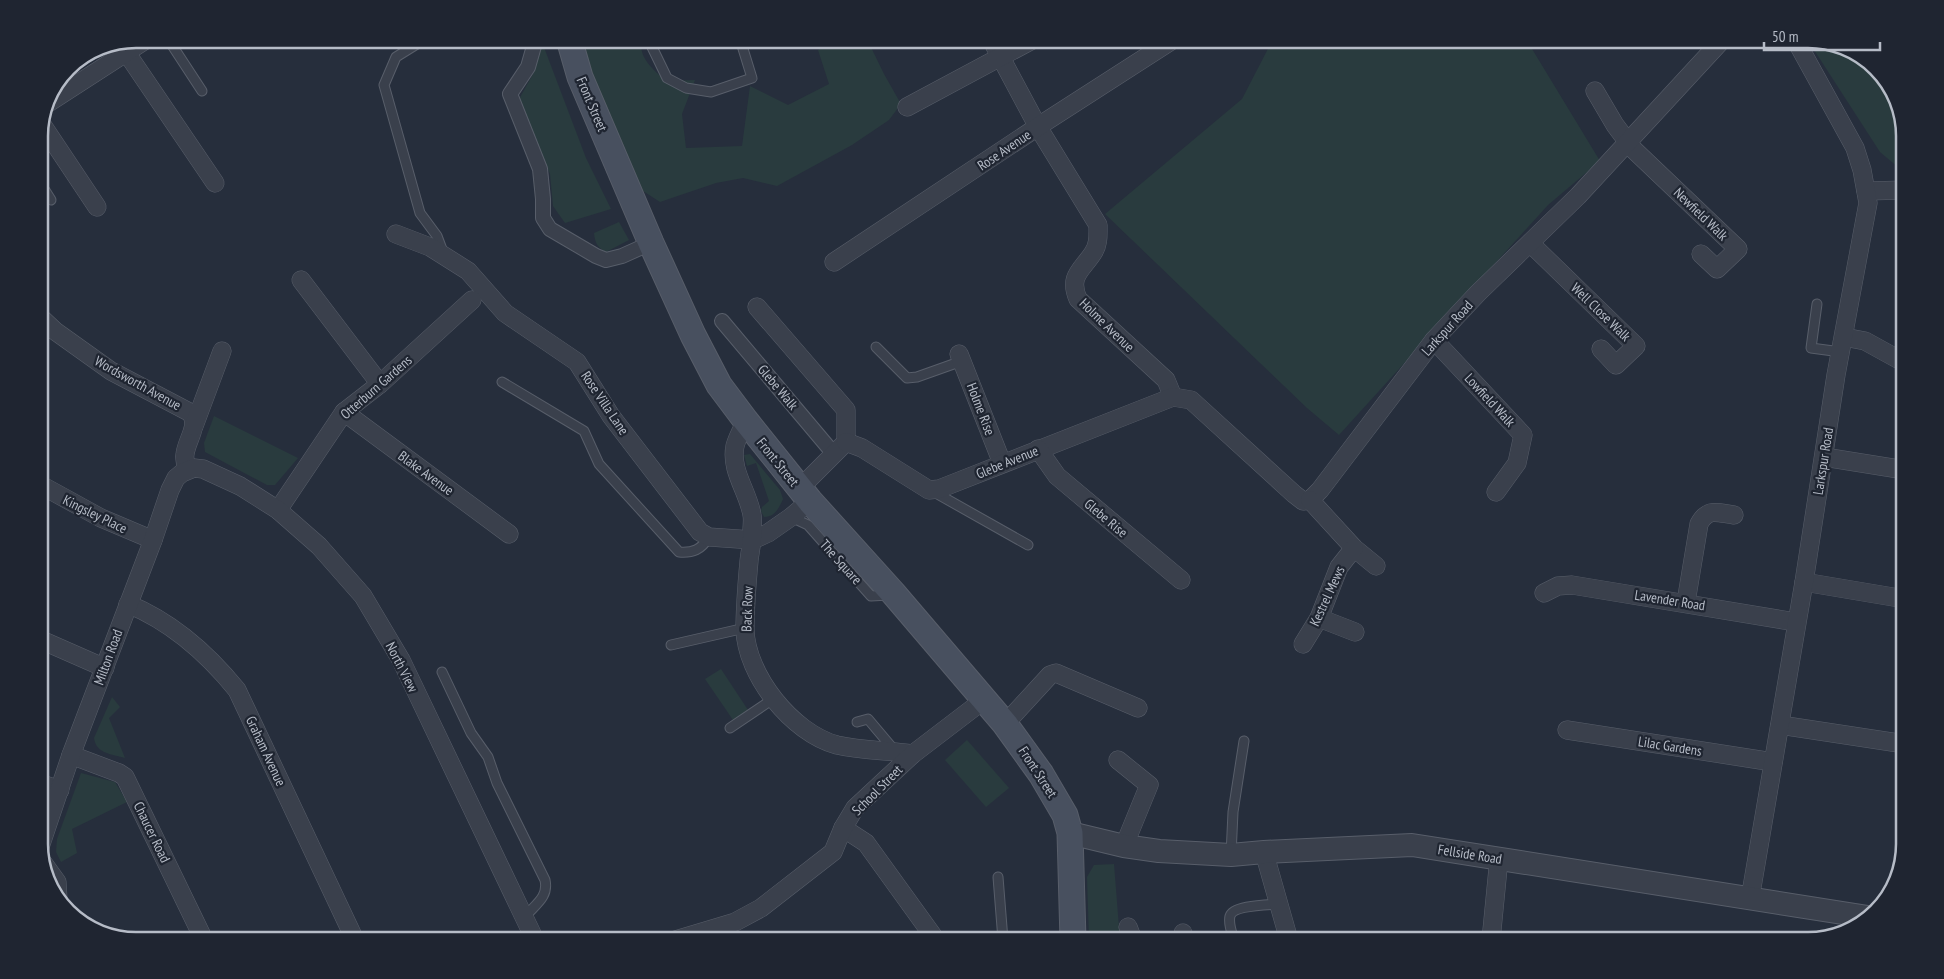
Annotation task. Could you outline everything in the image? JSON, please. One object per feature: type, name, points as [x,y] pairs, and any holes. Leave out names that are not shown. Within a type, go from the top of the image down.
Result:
[{"type":"main road","name":"Front Street","points":[[572,48],[580,77],[651,243],[697,344],[719,385],[805,495],[894,594],[1005,724],[1041,774],[1063,811],[1070,833],[1074,932]]},
{"type":"street","points":[[56,98],[132,48]]},
{"type":"street","points":[[533,48],[528,67],[510,94],[540,169],[543,218],[550,229],[606,260],[622,256],[651,243]]},
{"type":"street","name":"Holme Avenue","points":[[996,48],[1038,127],[1098,226],[1098,242],[1094,252],[1079,270],[1074,282],[1074,290],[1078,299],[1166,380],[1173,397]]},
{"type":"street","points":[[907,107],[1018,48]]},
{"type":"street","name":"Rose Avenue","points":[[834,262],[1160,48]]},
{"type":"street","name":"Larkspur Road","points":[[1310,500],[1363,435],[1434,340],[1478,293],[1578,196],[1715,48]]},
{"type":"street","name":"Larkspur Road","points":[[1750,899],[1842,345],[1868,203],[1855,148],[1800,48]]},
{"type":"street","points":[[126,52],[215,183]]},
{"type":"street","points":[[1595,91],[1628,143]]},
{"type":"street","points":[[48,135],[97,207]]},
{"type":"street","name":"Newfield Walk","points":[[1628,143],[1738,249],[1717,269],[1701,254]]},
{"type":"street","points":[[1866,191],[1896,190]]},
{"type":"street","name":"Rose Villa Lane","points":[[396,234],[430,247],[468,271],[506,312],[577,362],[617,423],[700,532],[709,537]]},
{"type":"street","name":"Well Close Walk","points":[[1530,243],[1636,346],[1616,365],[1601,349]]},
{"type":"street","points":[[300,280],[380,384]]},
{"type":"street","name":"Otterburn Gardens","points":[[278,510],[344,412],[380,384],[472,300]]},
{"type":"street","points":[[709,537],[753,540],[768,533],[791,517],[840,448],[846,410],[757,307]]},
{"type":"street","name":"Glebe Walk","points":[[722,321],[840,448]]},
{"type":"street","name":"Wordsworth Avenue","points":[[48,325],[55,332],[111,370],[188,410],[193,417],[194,426]]},
{"type":"street","name":"Lowfield Walk","points":[[1434,340],[1523,435],[1517,463],[1496,492]]},
{"type":"street","points":[[1842,345],[1865,341],[1896,358]]},
{"type":"street","points":[[187,470],[184,456],[222,351]]},
{"type":"street","name":"Holme Rise","points":[[961,357],[1002,464]]},
{"type":"street","points":[[1173,397],[1191,400],[1294,494],[1304,501],[1310,500],[1354,548],[1376,566]]},
{"type":"street","name":"Glebe Avenue","points":[[929,490],[939,489],[1173,397]]},
{"type":"street","name":"Blake Avenue","points":[[344,412],[509,534]]},
{"type":"street","name":"Back Row","points":[[746,421],[735,445],[734,462],[752,514],[753,540],[749,560],[745,628],[746,645],[756,671],[773,698],[806,729],[835,744],[877,752],[895,751],[913,754]]},
{"type":"street","points":[[840,448],[862,448],[929,490]]},
{"type":"street","name":"Glebe Rise","points":[[1038,450],[1058,476],[1181,580]]},
{"type":"street","points":[[1824,457],[1896,469]]},
{"type":"street","name":"North View","points":[[187,470],[194,468],[219,476],[240,486],[278,510],[319,546],[363,596],[401,660],[531,932]]},
{"type":"street","name":"Milton Road","points":[[48,824],[71,756],[172,486],[176,478],[187,470]]},
{"type":"street","name":"Kingsley Place","points":[[48,489],[101,518],[153,540]]},
{"type":"street","points":[[1686,602],[1699,524],[1704,516],[1711,512],[1734,515]]},
{"type":"street","name":"Kestrel Mews","points":[[1303,644],[1319,618],[1339,567],[1354,548]]},
{"type":"street","points":[[1804,582],[1896,597]]},
{"type":"street","name":"Lavender Road","points":[[1544,593],[1558,586],[1572,585],[1686,602],[1796,622]]},
{"type":"street","name":"Graham Avenue","points":[[128,604],[178,631],[208,656],[237,690],[351,932]]},
{"type":"street","points":[[1319,618],[1355,632]]},
{"type":"street","points":[[48,643],[104,668]]},
{"type":"street","points":[[1005,724],[1050,675],[1056,673],[1138,708]]},
{"type":"street","name":"School Street","points":[[716,932],[761,908],[833,852],[843,828],[855,808],[913,754],[984,699]]},
{"type":"street","points":[[1780,725],[1896,743]]},
{"type":"street","name":"Lilac Gardens","points":[[1567,730],[1773,762]]},
{"type":"street","name":"Chaucer Road","points":[[71,756],[119,773],[125,777],[197,932]]},
{"type":"street","points":[[1118,760],[1149,785],[1124,846]]},
{"type":"street","points":[[48,786],[60,790]]},
{"type":"street","points":[[843,828],[866,843],[930,932]]},
{"type":"street","name":"Fellside Road","points":[[1070,833],[1124,846],[1159,851],[1231,855],[1412,845],[1859,916]]},
{"type":"street","points":[[1264,852],[1287,932]]},
{"type":"street","points":[[1492,932],[1499,858]]},
{"type":"lane","points":[[174,48],[202,91]]},
{"type":"lane","points":[[410,48],[396,57],[384,85],[420,213],[437,236],[445,257]]},
{"type":"lane","points":[[652,48],[667,78],[686,88],[711,92],[752,78],[743,48]]},
{"type":"lane","points":[[48,195],[51,200]]},
{"type":"lane","points":[[1818,304],[1811,348],[1842,345]]},
{"type":"lane","points":[[876,347],[907,378],[917,378],[961,357]]},
{"type":"lane","points":[[502,382],[584,431],[599,464],[678,552],[691,552],[703,546],[709,537]]},
{"type":"lane","points":[[929,490],[1028,545]]},
{"type":"lane","name":"The Square","points":[[791,517],[808,525],[872,596],[894,594]]},
{"type":"lane","points":[[671,645],[745,628]]},
{"type":"lane","points":[[442,672],[471,733],[488,757],[497,783],[545,880],[546,892],[543,898],[524,918]]},
{"type":"lane","points":[[730,728],[773,698]]},
{"type":"lane","points":[[857,722],[868,719],[895,751]]},
{"type":"lane","points":[[1231,855],[1233,812],[1244,741]]},
{"type":"lane","points":[[998,877],[1002,932]]},
{"type":"lane","points":[[1232,932],[1229,917],[1232,911],[1240,908],[1279,904]]},
{"type":"shaded area","points":[[540,48],[544,48],[586,158],[611,209],[565,223],[553,206],[550,174],[518,101],[533,74]]},
{"type":"shaded area","points":[[581,48],[641,48],[648,63],[666,81],[695,80],[682,114],[686,148],[742,146],[750,86],[788,105],[829,84],[818,50],[821,48],[871,48],[901,104],[889,120],[852,145],[777,186],[743,178],[716,183],[660,202],[640,189],[583,60]]},
{"type":"shaded area","points":[[1268,48],[1531,48],[1600,161],[1548,205],[1339,435],[1307,408],[1105,214],[1242,99]]},
{"type":"shaded area","points":[[1813,48],[1837,52],[1857,62],[1882,87],[1892,107],[1895,119],[1896,165],[1880,152]]},
{"type":"shaded area","points":[[619,222],[629,240],[606,252],[600,249],[594,233]]},
{"type":"shaded area","points":[[214,416],[298,458],[275,485],[267,485],[205,452],[204,443]]},
{"type":"shaded area","points":[[750,454],[780,490],[783,499],[776,511],[768,517],[764,517],[761,511],[762,507],[769,501],[756,463],[747,466],[744,455]]},
{"type":"shaded area","points":[[721,669],[748,710],[733,720],[705,679]]},
{"type":"shaded area","points":[[112,697],[120,707],[109,718],[125,758],[101,750],[95,743],[94,738]]},
{"type":"shaded area","points":[[967,740],[1009,788],[986,807],[945,760]]},
{"type":"shaded area","points":[[81,773],[115,782],[127,802],[72,829],[77,853],[61,862],[56,852],[57,839]]},
{"type":"shaded area","points":[[1114,864],[1121,932],[1089,932],[1087,877],[1094,865]]}]
